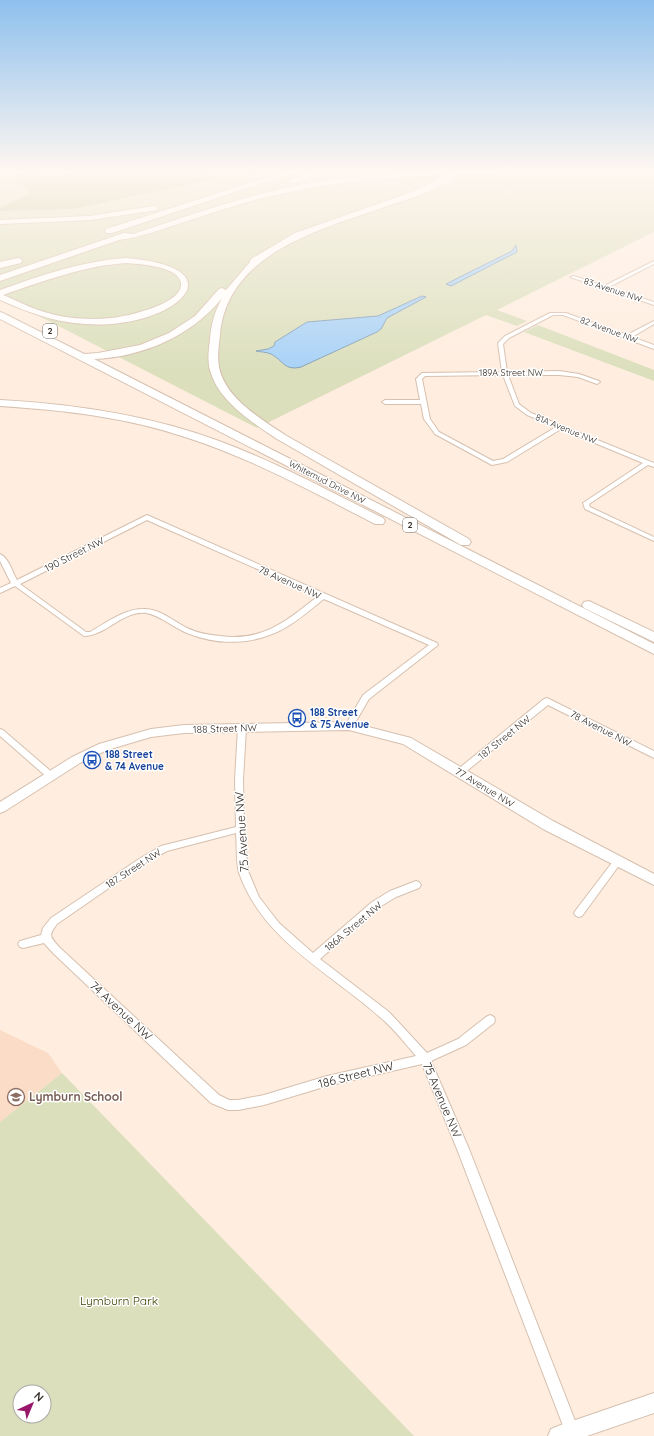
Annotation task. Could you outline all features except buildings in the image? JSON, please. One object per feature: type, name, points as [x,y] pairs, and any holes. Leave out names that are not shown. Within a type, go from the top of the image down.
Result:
[{"type":"highway","points":[[3,277],[118,238]]},
{"type":"highway","points":[[80,356],[99,356],[128,352],[181,330],[197,319],[210,307],[234,277],[246,266],[294,238]]},
{"type":"highway","points":[[263,255],[238,278],[224,299],[218,315],[214,337],[213,359],[217,376],[228,394],[254,419],[281,437],[466,542]]},
{"type":"highway","points":[[0,266],[22,260]]},
{"type":"highway","points":[[0,293],[88,264],[129,261],[151,263],[168,268],[179,274],[185,283],[181,294],[168,304],[147,313],[113,321],[84,322],[49,317],[0,297]]},
{"type":"highway","name":"Whitemud Drive NW","points":[[0,306],[654,638]]},
{"type":"highway","name":"Whitemud Drive NW","points":[[0,315],[654,650]]},
{"type":"highway","points":[[0,322],[114,379],[165,400]]},
{"type":"highway","points":[[0,403],[108,415],[164,428],[214,443],[290,476],[515,588],[576,610]]},
{"type":"street","points":[[604,288],[654,262]]},
{"type":"street","name":"83 Avenue NW","points":[[572,277],[654,304]]},
{"type":"street","name":"82 Avenue NW","points":[[500,344],[507,337],[552,314],[564,314],[654,347]]},
{"type":"street","points":[[628,337],[654,322]]},
{"type":"street","name":"81A Avenue NW","points":[[500,344],[504,373],[517,405],[529,414],[654,465]]},
{"type":"street","name":"189A Street NW","points":[[424,402],[419,379],[424,374],[559,373],[579,376],[597,382]]},
{"type":"street","points":[[386,402],[424,402],[427,419],[437,433],[492,463],[505,461],[561,427]]},
{"type":"street","points":[[646,463],[586,503],[587,508],[654,539]]},
{"type":"street","name":"190 Street NW","points":[[0,591],[147,517]]},
{"type":"street","name":"78 Avenue NW","points":[[147,517],[434,645],[366,697],[349,726]]},
{"type":"street","points":[[0,556],[7,564],[9,573],[15,583],[84,634],[92,634],[131,613],[146,610],[189,631],[203,636],[222,640],[241,639],[259,636],[275,631],[287,624],[323,596]]},
{"type":"street","name":"78 Avenue NW","points":[[547,701],[654,755]]},
{"type":"street","name":"187 Street NW","points":[[460,772],[547,701]]},
{"type":"street","name":"188 Street NW","points":[[0,808],[76,760],[103,747],[151,733],[184,729],[349,726]]},
{"type":"street","name":"77 Avenue NW","points":[[349,726],[407,741],[548,825],[654,880]]},
{"type":"street","name":"75 Avenue NW","points":[[242,728],[239,780],[243,871],[255,899],[276,926],[313,960],[385,1015],[424,1059],[463,1150],[565,1434]]},
{"type":"street","points":[[0,732],[51,776]]},
{"type":"street","name":"187 Street NW","points":[[46,938],[46,931],[54,921],[142,861],[164,848],[240,830]]},
{"type":"street","points":[[579,913],[617,862]]},
{"type":"street","name":"186A Street NW","points":[[313,960],[375,905],[393,894],[416,885]]},
{"type":"street","points":[[23,944],[46,938]]},
{"type":"street","name":"74 Avenue NW","points":[[46,938],[56,950],[215,1099]]},
{"type":"street","name":"186 Street NW","points":[[215,1099],[228,1105],[238,1106],[264,1100],[327,1081],[424,1059],[462,1042],[490,1020]]},
{"type":"street","points":[[565,1434],[654,1403]]},
{"type":"shaded area","name":"Lymburn School","points":[[0,1030],[48,1053],[62,1073],[0,1122]]},
{"type":"green space","points":[[0,238],[642,238],[497,310],[527,321],[517,326],[486,315],[257,428],[0,296]]},
{"type":"green space","points":[[538,325],[654,370],[654,381],[524,332]]},
{"type":"green space","name":"Lymburn Park","points":[[62,1073],[414,1436],[0,1436],[0,1122]]},
{"type":"water","points":[[516,245],[517,252],[451,286],[446,284],[512,251]]},
{"type":"water","points":[[422,296],[426,297],[387,318],[381,329],[377,332],[301,367],[291,368],[284,365],[271,354],[256,351],[268,349],[274,346],[275,342],[307,322],[378,316]]},
{"type":"place","name":"188 Street & 75 Avenue","points":[[297,718]]},
{"type":"place","name":"188 Street & 74 Avenue","points":[[92,760]]},
{"type":"place","name":"Lymburn School","points":[[16,1097]]}]
